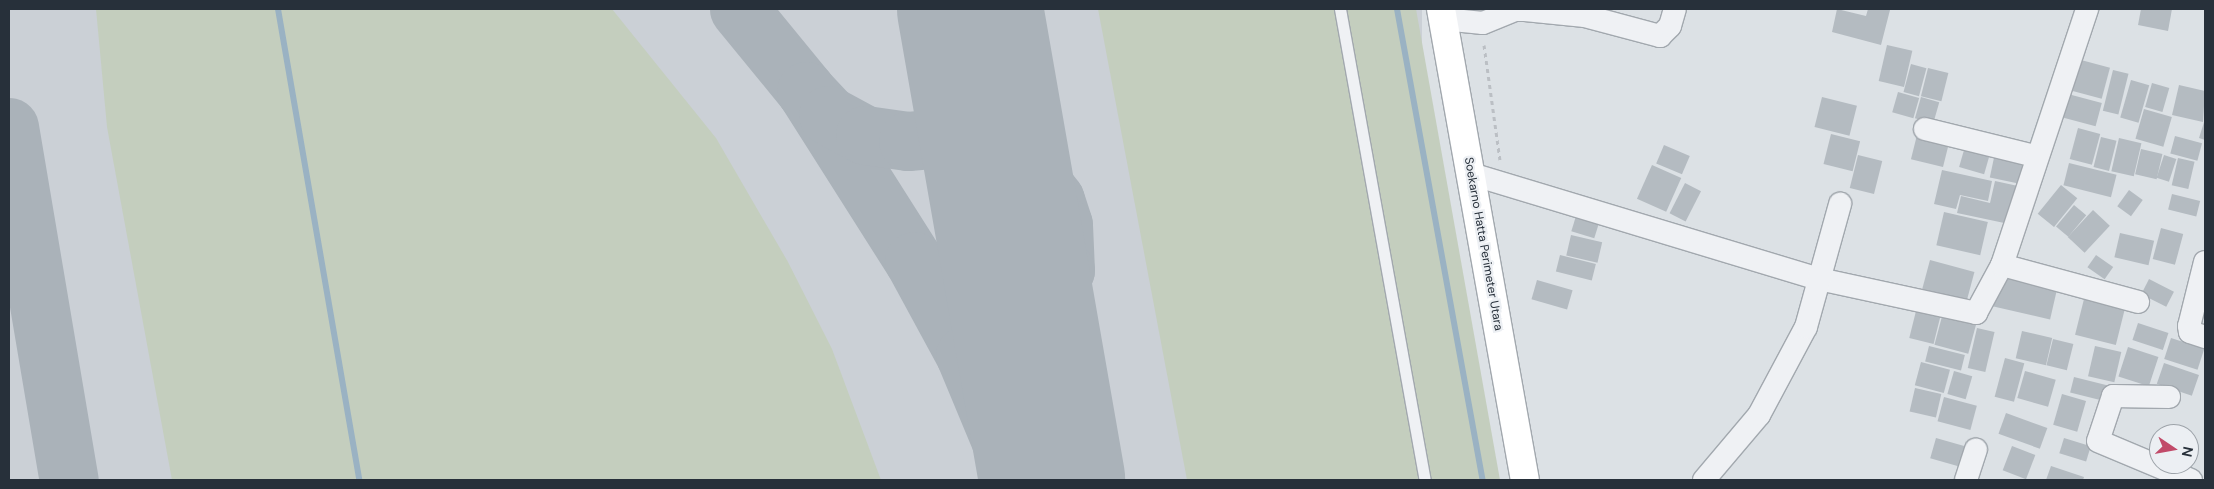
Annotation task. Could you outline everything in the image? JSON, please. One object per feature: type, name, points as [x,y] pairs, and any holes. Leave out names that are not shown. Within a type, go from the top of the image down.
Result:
[{"type":"main road","name":"Soekarno Hatta Perimeter Utara","points":[[1442,14],[1525,480]]},
{"type":"street","points":[[1442,14],[1483,24],[1516,10],[1586,12],[1660,36],[1670,26],[1675,9]]},
{"type":"street","points":[[1471,174],[1818,279],[1976,313],[2002,265],[2035,156],[2087,9]]},
{"type":"street","points":[[1925,129],[2035,156]]},
{"type":"street","points":[[1704,480],[1759,415],[1783,374],[1806,328],[1840,204]]},
{"type":"street","points":[[2205,262],[2189,326],[2190,332],[2205,337]]},
{"type":"street","points":[[2002,265],[2138,302]]},
{"type":"street","points":[[2169,397],[2111,397],[2098,441],[2191,480]]},
{"type":"street","points":[[1966,480],[1976,450]]},
{"type":"lane","points":[[1340,9],[1425,480]]},
{"type":"path","points":[[1483,24],[1487,86],[1502,183]]},
{"type":"shaded area","points":[[9,9],[1422,9],[1422,480],[9,480]]},
{"type":"green space","points":[[96,9],[612,9],[716,138],[788,262],[832,349],[881,480],[172,480],[107,127]]},
{"type":"green space","points":[[1098,9],[1416,9],[1500,480],[1187,480]]},
{"type":"building","points":[[1837,9],[1866,16],[1868,9],[1890,10],[1881,45],[1832,32]]},
{"type":"building","points":[[2141,9],[2172,9],[2168,31],[2138,25]]},
{"type":"building","points":[[1887,45],[1912,51],[1904,87],[1879,81]]},
{"type":"building","points":[[2081,60],[2110,68],[2102,99],[2073,91]]},
{"type":"building","points":[[1911,64],[1926,68],[1919,96],[1903,92]]},
{"type":"building","points":[[1928,68],[1948,73],[1941,101],[1921,96]]},
{"type":"building","points":[[2113,70],[2129,74],[2118,115],[2103,111]]},
{"type":"building","points":[[2131,80],[2149,85],[2139,123],[2120,117]]},
{"type":"building","points":[[2152,83],[2169,88],[2162,112],[2145,107]]},
{"type":"building","points":[[2179,85],[2205,91],[2203,122],[2172,115]]},
{"type":"building","points":[[1898,92],[1919,98],[1913,118],[1892,112]]},
{"type":"building","points":[[2068,94],[2102,103],[2096,126],[2062,117]]},
{"type":"building","points":[[1822,97],[1857,106],[1849,136],[1815,127]]},
{"type":"building","points":[[1921,97],[1939,102],[1933,123],[1915,118]]},
{"type":"building","points":[[2144,109],[2172,117],[2163,147],[2135,139]]},
{"type":"building","points":[[2205,119],[2205,140],[2199,138]]},
{"type":"building","points":[[2078,128],[2100,134],[2092,165],[2070,159]]},
{"type":"building","points":[[1918,131],[1950,139],[1943,167],[1911,159]]},
{"type":"building","points":[[1831,134],[1860,141],[1853,171],[1824,164]]},
{"type":"building","points":[[2175,136],[2202,143],[2197,161],[2170,153]]},
{"type":"building","points":[[2101,137],[2117,141],[2109,171],[2094,167]]},
{"type":"building","points":[[2119,138],[2141,143],[2134,176],[2111,171]]},
{"type":"building","points":[[1966,143],[1991,150],[1984,174],[1959,167]]},
{"type":"building","points":[[1664,145],[1690,156],[1682,174],[1656,163]]},
{"type":"building","points":[[2141,149],[2162,154],[2157,179],[2135,174]]},
{"type":"building","points":[[1995,153],[2027,160],[2022,184],[1990,177]]},
{"type":"building","points":[[1858,155],[1882,161],[1874,194],[1850,188]]},
{"type":"building","points":[[2164,155],[2176,159],[2169,182],[2157,178]]},
{"type":"building","points":[[2178,158],[2195,162],[2188,189],[2172,185]]},
{"type":"building","points":[[2069,163],[2117,175],[2111,197],[2063,185]]},
{"type":"building","points":[[1652,165],[1681,178],[1666,212],[1637,199]]},
{"type":"building","points":[[1942,170],[1992,181],[1988,201],[1960,195],[1956,209],[1934,204]]},
{"type":"building","points":[[1995,181],[2018,186],[2009,224],[1957,213],[1961,196],[1990,203]]},
{"type":"building","points":[[1685,183],[1701,191],[1686,221],[1670,213]]},
{"type":"building","points":[[2061,185],[2077,198],[2054,227],[2038,214]]},
{"type":"building","points":[[2129,190],[2143,200],[2131,216],[2117,206]]},
{"type":"building","points":[[2172,194],[2200,201],[2196,217],[2168,210]]},
{"type":"building","points":[[2074,205],[2086,215],[2068,237],[2056,226]]},
{"type":"building","points":[[2093,210],[2110,226],[2085,253],[2068,237]]},
{"type":"building","points":[[1944,212],[1988,222],[1980,255],[1936,245]]},
{"type":"building","points":[[1576,216],[1599,223],[1594,238],[1571,231]]},
{"type":"building","points":[[2161,228],[2183,234],[2175,265],[2153,259]]},
{"type":"building","points":[[2120,233],[2154,241],[2148,265],[2114,257]]},
{"type":"building","points":[[1571,235],[1602,242],[1597,263],[1566,255]]},
{"type":"building","points":[[1560,255],[1596,264],[1592,280],[1556,271]]},
{"type":"building","points":[[2096,255],[2113,267],[2105,279],[2087,267]]},
{"type":"building","points":[[1930,260],[1974,272],[1967,301],[1922,289]]},
{"type":"building","points":[[2000,274],[2057,287],[2050,319],[1993,306]]},
{"type":"building","points":[[2149,279],[2174,292],[2166,307],[2141,294]]},
{"type":"building","points":[[1537,280],[1573,290],[1567,309],[1531,299]]},
{"type":"building","points":[[2085,295],[2126,305],[2116,345],[2075,335]]},
{"type":"building","points":[[1918,303],[1942,309],[1934,344],[1909,338]]},
{"type":"building","points":[[1944,309],[1978,318],[1968,354],[1934,345]]},
{"type":"building","points":[[2138,323],[2168,333],[2163,350],[2132,340]]},
{"type":"building","points":[[1977,328],[1995,332],[1985,372],[1968,368]]},
{"type":"building","points":[[2022,331],[2052,338],[2046,365],[2016,358]]},
{"type":"building","points":[[2171,338],[2204,349],[2197,370],[2164,359]]},
{"type":"building","points":[[2053,339],[2073,344],[2067,370],[2046,365]]},
{"type":"building","points":[[1929,346],[1965,355],[1961,370],[1925,362]]},
{"type":"building","points":[[2095,346],[2121,352],[2114,382],[2088,376]]},
{"type":"building","points":[[2128,347],[2158,357],[2149,386],[2118,376]]},
{"type":"building","points":[[2005,358],[2024,363],[2014,402],[1995,397]]},
{"type":"building","points":[[1921,362],[1950,370],[1944,393],[1915,385]]},
{"type":"building","points":[[2164,363],[2199,375],[2192,396],[2157,384]]},
{"type":"building","points":[[1954,371],[1972,376],[1966,399],[1947,394]]},
{"type":"building","points":[[2025,371],[2056,380],[2048,407],[2017,398]]},
{"type":"building","points":[[2074,377],[2107,385],[2103,401],[2070,393]]},
{"type":"building","points":[[1915,388],[1941,394],[1936,417],[1910,411]]},
{"type":"building","points":[[2062,394],[2086,401],[2077,432],[2053,425]]},
{"type":"building","points":[[1944,397],[1977,406],[1970,430],[1938,421]]},
{"type":"building","points":[[2006,413],[2047,428],[2040,449],[1998,434]]},
{"type":"building","points":[[1936,438],[1967,447],[1961,467],[1930,458]]},
{"type":"building","points":[[2064,438],[2091,446],[2086,461],[2059,453]]},
{"type":"building","points":[[2012,446],[2035,455],[2026,479],[2003,470]]},
{"type":"building","points":[[2051,466],[2084,477],[2083,480],[2046,480]]},
{"type":"waterway","points":[[278,9],[359,480]]},
{"type":"waterway","points":[[1397,9],[1483,480]]},
{"type":"taxiway","points":[[739,9],[806,91],[914,261],[965,355],[1017,480]]},
{"type":"taxiway","points":[[806,91],[828,115],[865,135],[908,141],[964,136],[987,140],[1025,161],[1055,200],[1063,225],[1065,270],[1040,335],[1036,371],[1053,480]]},
{"type":"taxiway","points":[[9,127],[69,480]]},
{"type":"runway","points":[[970,9],[1052,480]]}]
